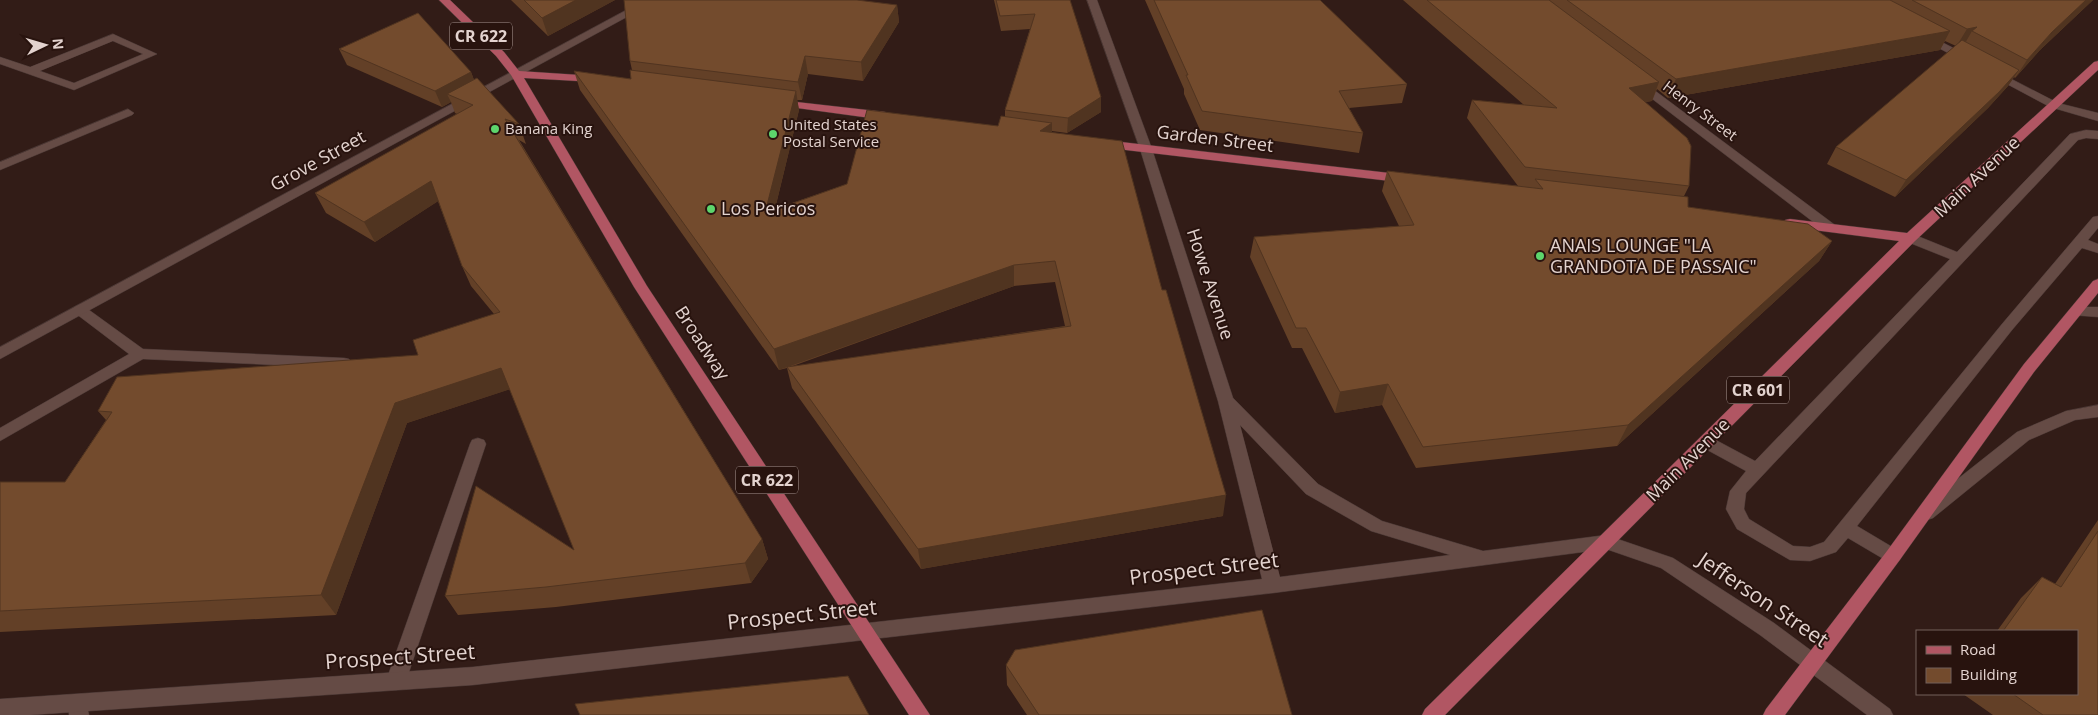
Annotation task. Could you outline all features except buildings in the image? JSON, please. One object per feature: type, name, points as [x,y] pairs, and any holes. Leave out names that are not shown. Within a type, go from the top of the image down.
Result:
[{"type":"main road","name":"Broadway","points":[[444,0],[500,54],[516,74],[641,287],[920,715]]},
{"type":"main road","name":"Main Avenue","points":[[1432,715],[1910,238],[2098,64]]},
{"type":"main road","points":[[516,74],[609,81]]},
{"type":"main road","points":[[767,101],[895,117]]},
{"type":"main road","name":"Garden Street","points":[[1092,142],[1418,180]]},
{"type":"main road","points":[[1781,222],[1910,238]]},
{"type":"main road","points":[[1773,715],[1893,556],[2029,368],[2098,284]]},
{"type":"street","name":"Grove Street","points":[[0,354],[653,0]]},
{"type":"street","name":"Howe Avenue","points":[[1092,0],[1146,149],[1226,401],[1273,585]]},
{"type":"street","points":[[1910,28],[2054,105],[2098,117]]},
{"type":"street","points":[[0,60],[74,88],[152,54],[113,37],[30,71]]},
{"type":"street","name":"Henry Street","points":[[1627,75],[1830,228]]},
{"type":"street","points":[[0,166],[128,113]]},
{"type":"street","points":[[2098,135],[2086,134],[2074,137],[1757,470],[1738,491],[1735,508],[1743,524],[1790,553],[1810,554],[1830,547],[2007,328],[2098,220]]},
{"type":"street","points":[[1910,238],[1959,258]]},
{"type":"street","points":[[2080,242],[2098,249]]},
{"type":"street","points":[[80,310],[140,354]]},
{"type":"street","points":[[2076,312],[2098,312]]},
{"type":"street","points":[[0,435],[140,354],[356,363]]},
{"type":"street","points":[[1226,401],[1312,489],[1377,526],[1484,558]]},
{"type":"street","points":[[1920,518],[2023,436],[2072,415],[2098,410]]},
{"type":"street","points":[[1706,442],[1757,470]]},
{"type":"street","points":[[396,681],[478,444]]},
{"type":"street","points":[[1846,528],[1893,556]]},
{"type":"street","name":"Prospect Street","points":[[0,708],[78,710],[483,674],[1273,585],[1606,542]]},
{"type":"street","name":"Jefferson Street","points":[[1606,542],[1667,564],[1767,629],[1883,715]]},
{"type":"place","name":"Banana King","points":[[495,129]]},
{"type":"place","name":"United States Postal Service","points":[[773,134]]},
{"type":"place","name":"Los Pericos","points":[[711,209]]},
{"type":"place","name":"ANAIS LOUNGE \"LA GRANDOTA DE PASSAIC\"","points":[[1540,256]]}]
